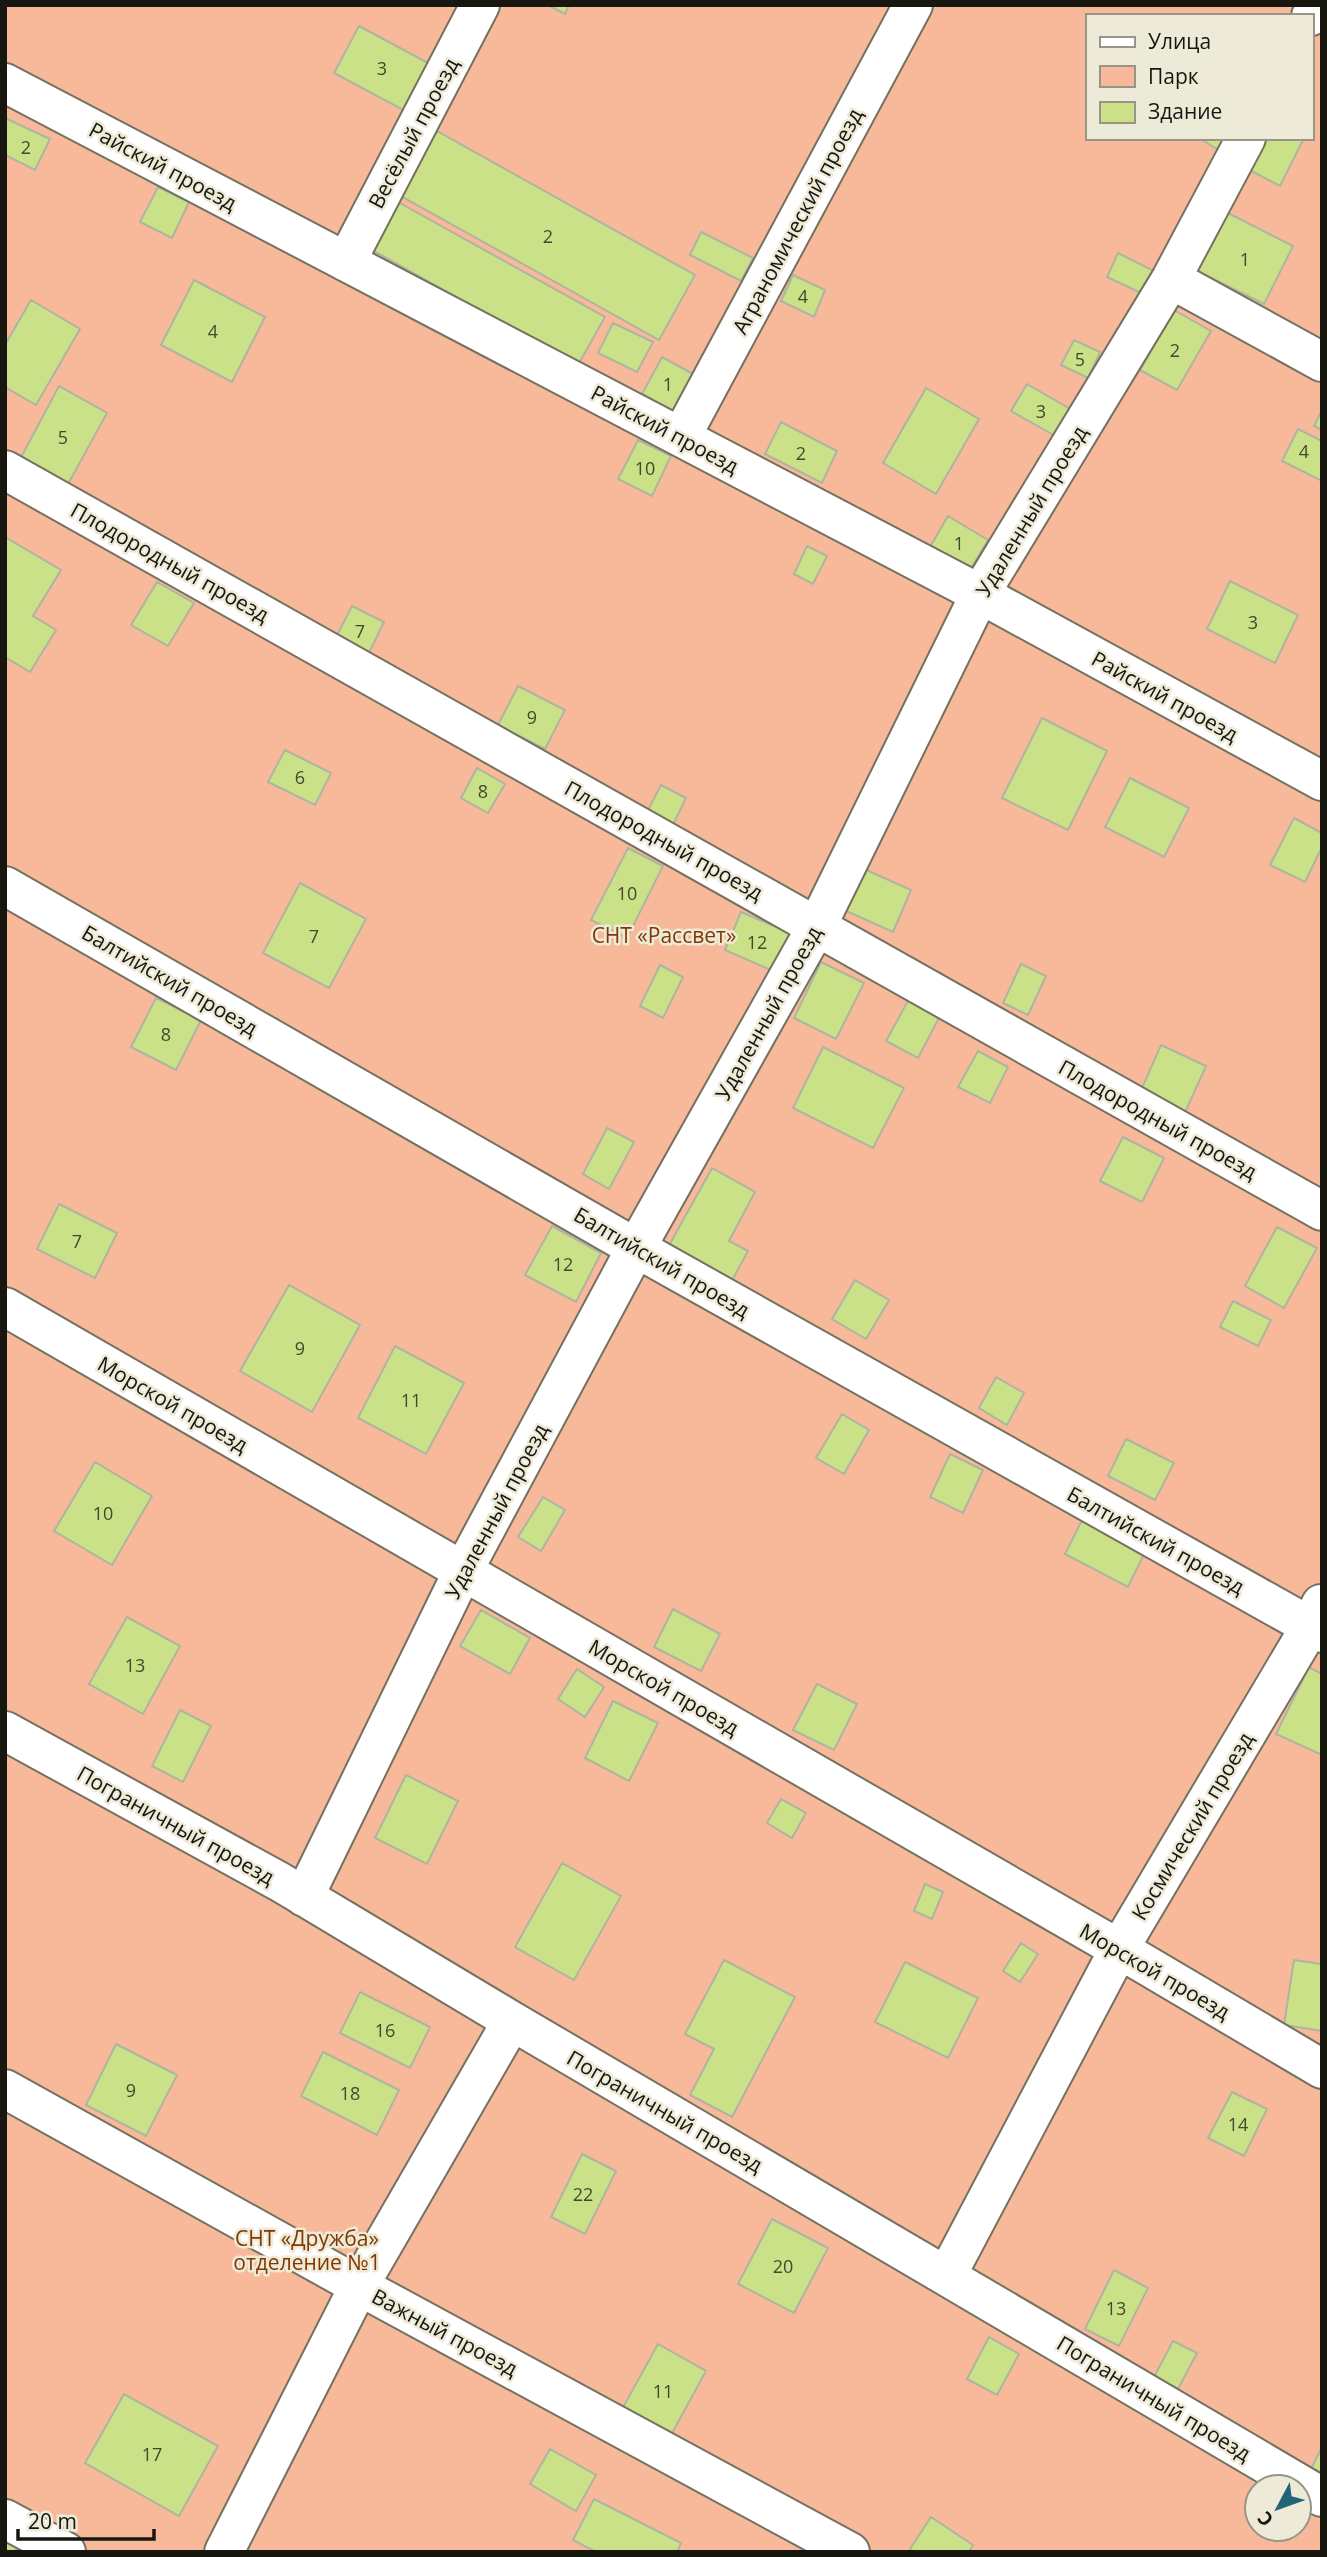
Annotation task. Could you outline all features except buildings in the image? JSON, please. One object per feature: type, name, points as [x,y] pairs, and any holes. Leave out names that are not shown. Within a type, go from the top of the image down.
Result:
[{"type":"lane","name":"Весёлый проезд","points":[[346,262],[480,5]]},
{"type":"lane","name":"Аграномический проезд","points":[[681,437],[913,5]]},
{"type":"lane","name":"Райский проезд","points":[[5,83],[980,594],[1322,781]]},
{"type":"lane","name":"Удаленный проезд","points":[[304,1897],[463,1571],[636,1248],[817,926],[980,594],[1171,279],[1245,140]]},
{"type":"lane","points":[[1171,279],[1322,362]]},
{"type":"lane","name":"Плодородный проезд","points":[[5,470],[1322,1211]]},
{"type":"lane","name":"Балтийский проезд","points":[[5,886],[636,1248],[1318,1621]]},
{"type":"lane","name":"Морской проезд","points":[[5,1307],[1119,1949],[1322,2069]]},
{"type":"lane","name":"Космический проезд","points":[[947,2275],[1119,1949],[1318,1621]]},
{"type":"lane","name":"Пограничный проезд","points":[[5,1731],[304,1897],[1322,2497]]},
{"type":"lane","points":[[223,2552],[359,2286],[512,2021]]},
{"type":"lane","name":"Важный проезд","points":[[5,2089],[359,2286],[850,2552]]},
{"type":"lane","points":[[5,2519],[66,2552]]},
{"type":"green space","name":"СНТ «Рассвет»","points":[[5,5],[1322,5],[1322,2552],[5,2552]]},
{"type":"park label","name":"СНТ «Дружба» отделение №1","points":[[307,2250]]}]
